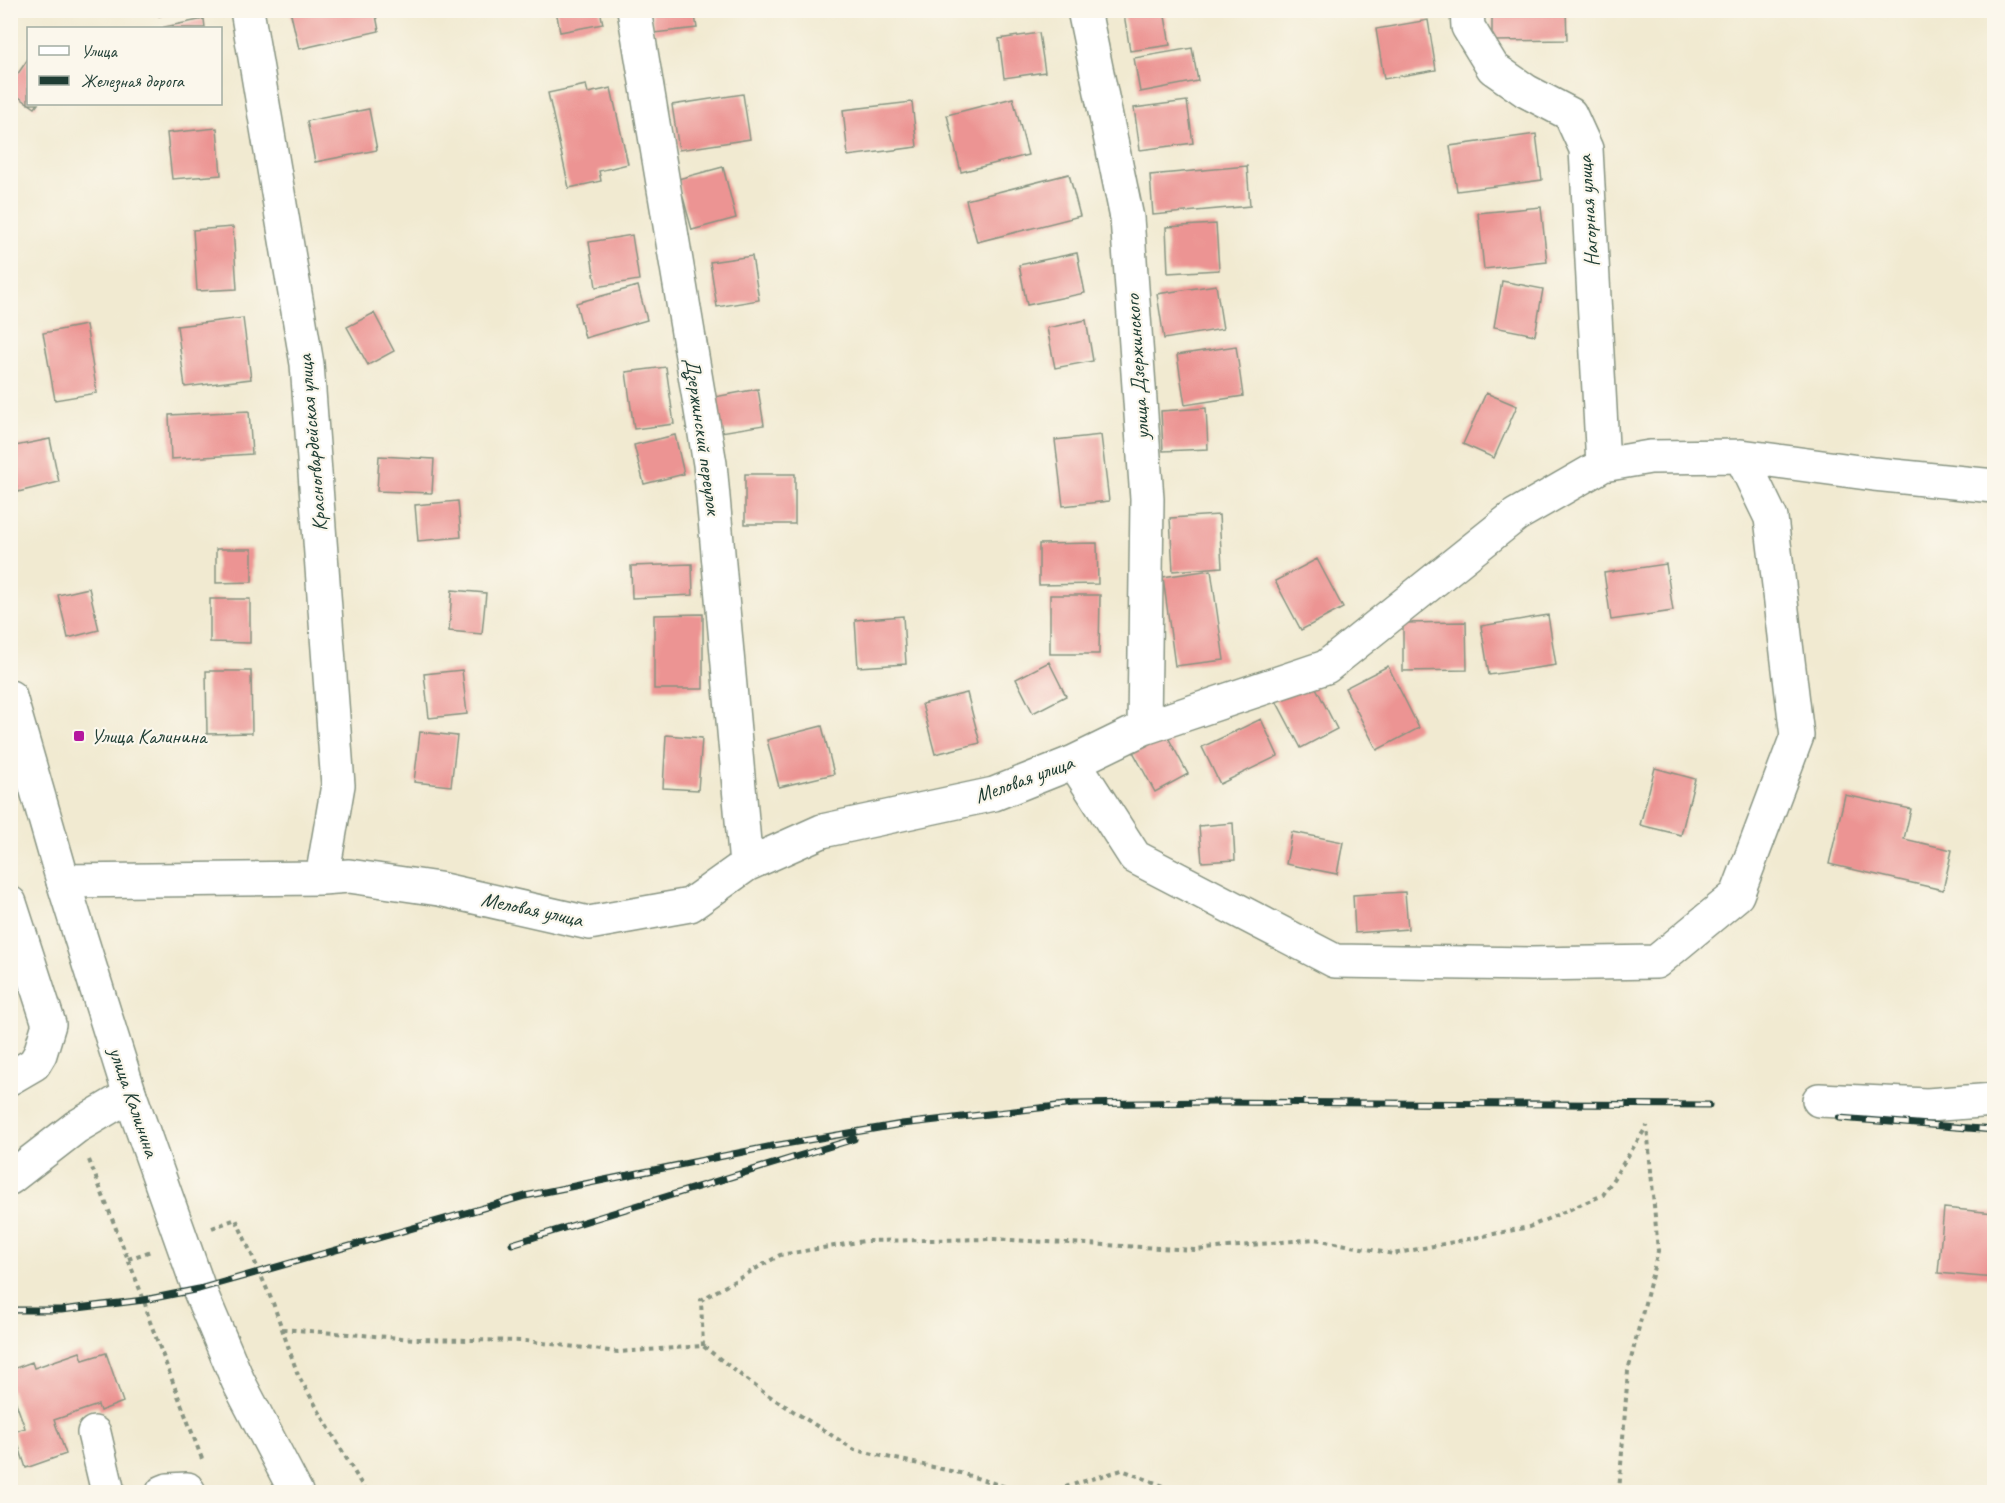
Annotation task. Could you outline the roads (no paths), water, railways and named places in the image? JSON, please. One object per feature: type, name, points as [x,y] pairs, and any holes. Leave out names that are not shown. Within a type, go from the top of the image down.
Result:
[{"type":"street","name":"Красногвардейская улица","points":[[247,10],[307,364],[338,785],[322,878]]},
{"type":"street","name":"Дзержинский переулок","points":[[634,10],[710,464],[746,865]]},
{"type":"street","name":"улица Дзержинского","points":[[1084,10],[1127,218],[1147,499],[1144,728]]},
{"type":"street","name":"Нагорная улица","points":[[1467,10],[1468,27],[1493,68],[1526,91],[1570,114],[1586,149],[1603,465]]},
{"type":"street","points":[[1603,465],[1650,457],[1741,456],[1874,474],[1995,486]]},
{"type":"street","points":[[1074,762],[1135,857],[1335,961],[1532,964],[1656,962],[1737,896],[1797,736],[1771,518],[1741,456]]},
{"type":"street","name":"Меловая улица","points":[[63,881],[349,876],[439,890],[589,923],[690,905],[746,865],[822,831],[994,794],[1074,762],[1144,728],[1326,667],[1516,515],[1603,465]]},
{"type":"street","name":"улица Калинина","points":[[10,697],[63,881],[130,1095],[199,1288],[238,1381],[296,1492]]},
{"type":"street","points":[[10,903],[49,1024],[40,1054],[34,1064],[10,1078]]},
{"type":"street","points":[[10,1178],[76,1127],[130,1095]]},
{"type":"street","points":[[1819,1100],[1927,1105],[1995,1100]]},
{"type":"street","points":[[94,1433],[108,1492]]},
{"type":"street","points":[[163,1492],[187,1489],[198,1480]]},
{"type":"railway","points":[[10,1310],[61,1310],[144,1300],[199,1289],[525,1196],[773,1146],[902,1124],[1074,1104],[1213,1102],[1709,1105]]},
{"type":"railway","points":[[1839,1118],[1994,1130]]},
{"type":"railway","points":[[512,1244],[854,1139]]},
{"type":"place","name":"Улица Калинина","points":[[79,736]]}]
